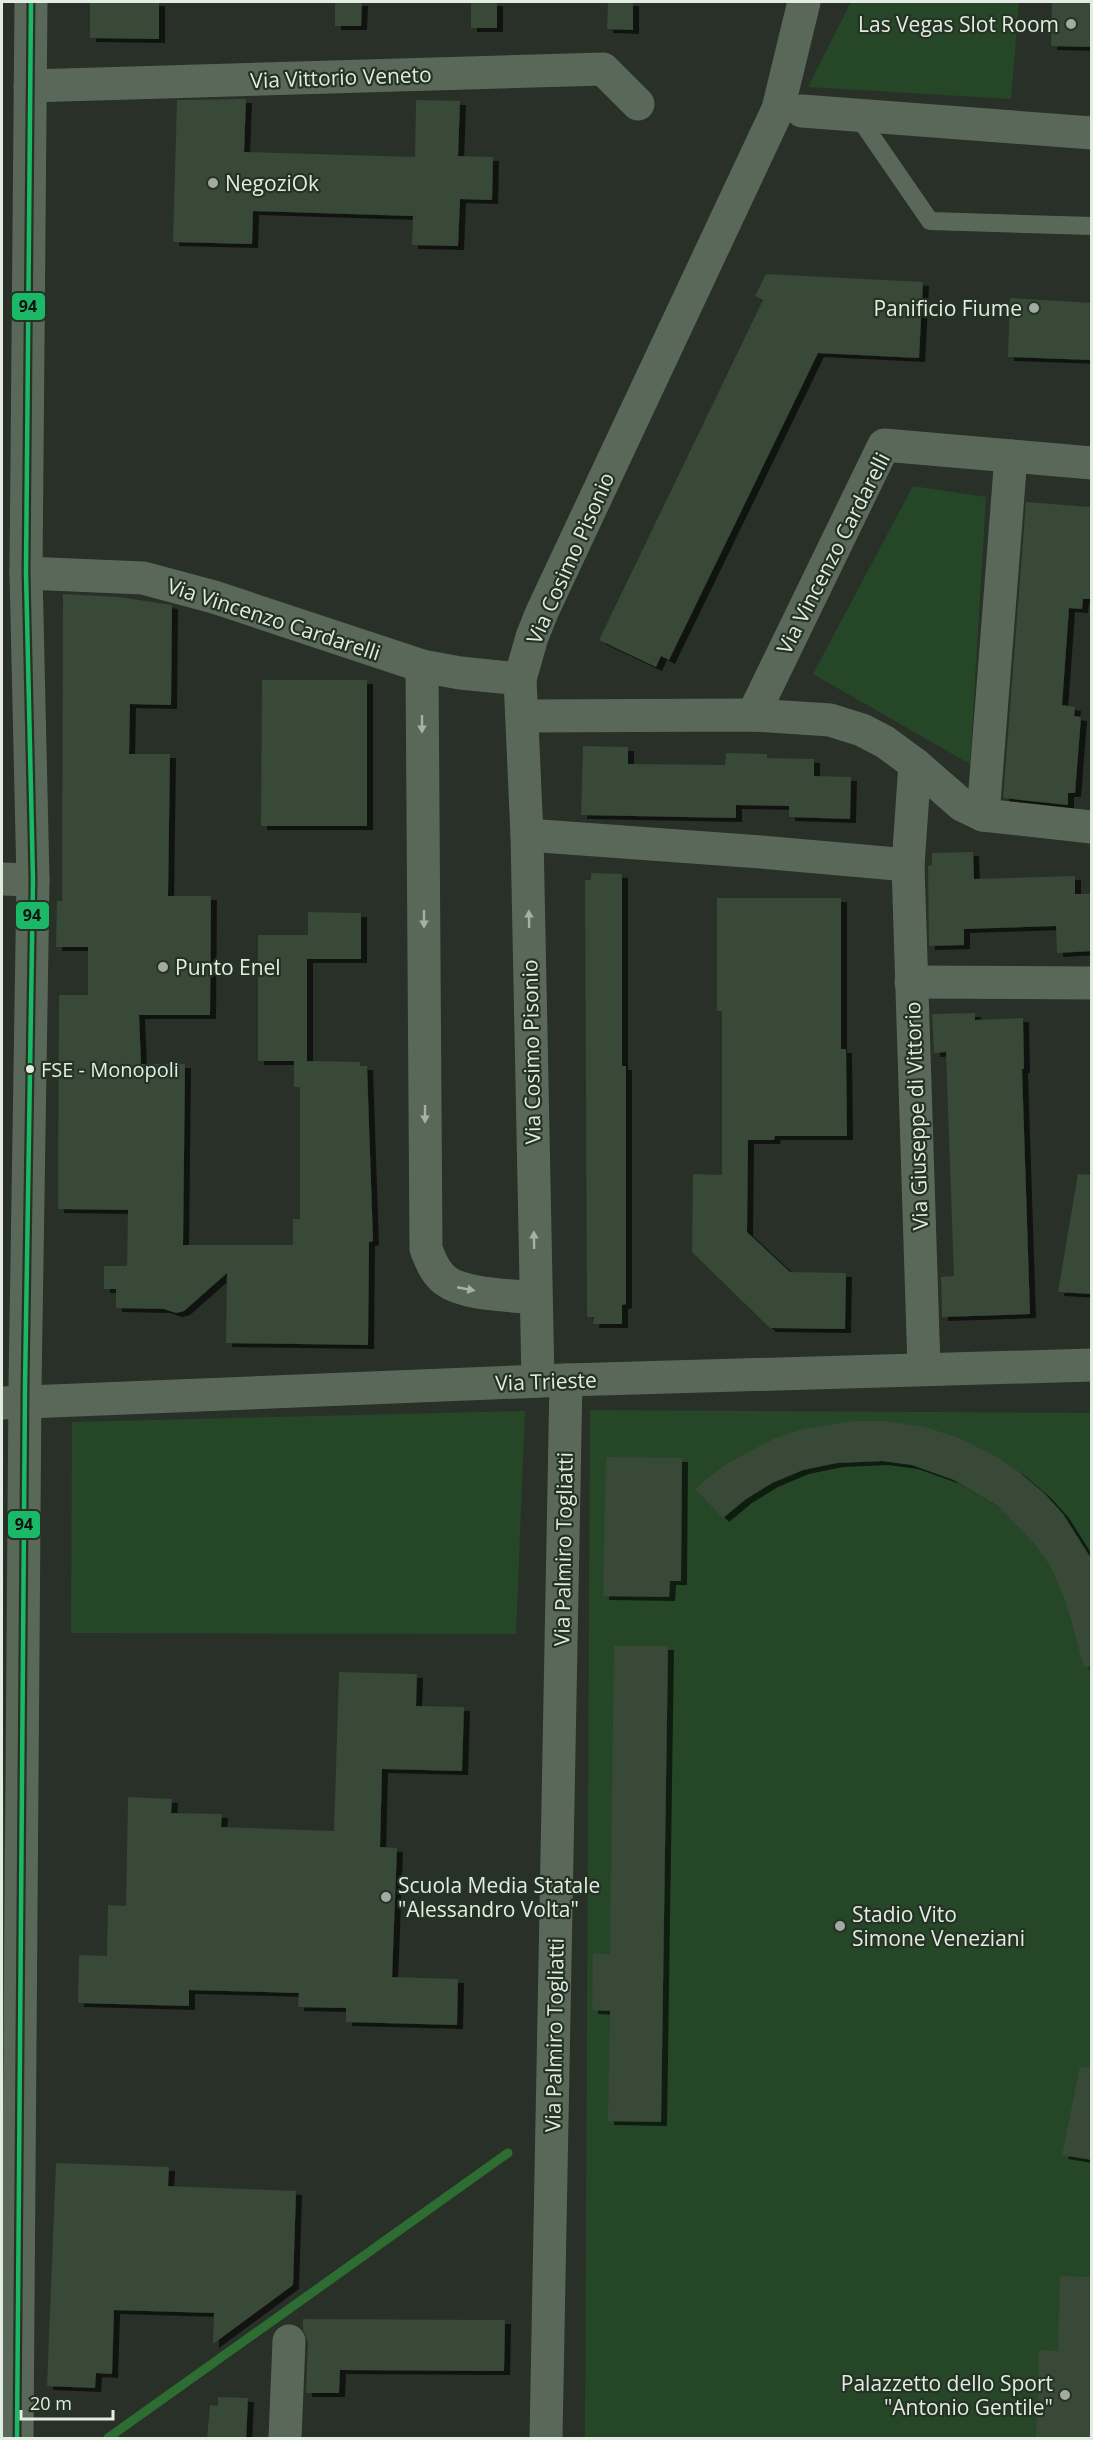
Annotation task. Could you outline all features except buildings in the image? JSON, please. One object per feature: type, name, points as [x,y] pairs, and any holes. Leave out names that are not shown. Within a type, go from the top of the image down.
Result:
[{"type":"street","points":[[17,2439],[10,2369],[13,1403],[17,879],[26,573],[31,2]]},
{"type":"street","name":"Via Cosimo Pisonio","points":[[552,1380],[535,1298],[527,835],[520,679],[542,612],[778,109],[804,2]]},
{"type":"street","name":"Via Vittorio Veneto","points":[[30,86],[603,69],[638,104]]},
{"type":"street","points":[[802,111],[1092,133]]},
{"type":"street","name":"Via Vincenzo Cardarelli","points":[[753,716],[884,445],[1092,463]]},
{"type":"street","points":[[983,815],[1011,456]]},
{"type":"street","name":"Via Vincenzo Cardarelli","points":[[26,573],[143,578],[214,597],[422,666],[459,673],[520,679]]},
{"type":"street","points":[[422,666],[426,1249],[433,1267],[445,1280],[459,1288],[535,1298]]},
{"type":"street","points":[[522,716],[753,716],[830,720],[862,730],[885,742],[915,764],[962,805],[983,815],[1092,828]]},
{"type":"street","name":"Via Giuseppe di Vittorio","points":[[915,764],[908,865],[924,1368]]},
{"type":"street","points":[[527,835],[908,865]]},
{"type":"street","points":[[911,982],[1092,983]]},
{"type":"street","name":"Via Trieste","points":[[13,1403],[552,1380],[1092,1365]]},
{"type":"street","name":"Via Palmiro Togliatti","points":[[546,2439],[552,1380]]},
{"type":"street","points":[[285,2439],[289,2342]]},
{"type":"lane","points":[[857,115],[930,221],[1092,226]]},
{"type":"green space","points":[[851,2],[1019,2],[1011,99],[808,87]]},
{"type":"green space","points":[[913,486],[986,497],[970,764],[813,674]]},
{"type":"green space","name":"Stadio Vito Simone Veneziani","points":[[590,1410],[1091,1413],[1091,2438],[585,2438]]},
{"type":"green space","points":[[525,1411],[516,1634],[71,1633],[72,1422]]},
{"type":"green space","points":[[2,1710],[9,2046],[2,2046]]},
{"type":"waterway","points":[[108,2438],[508,2153]]},
{"type":"transit line","name":"94","points":[[17,2438],[25,1387],[33,880],[26,573],[31,2]]},
{"type":"place","name":"Las Vegas Slot Room","points":[[1071,24]]},
{"type":"place","name":"NegoziOk","points":[[213,183]]},
{"type":"place","name":"Panificio Fiume","points":[[1034,308]]},
{"type":"place","name":"Punto Enel","points":[[163,967]]},
{"type":"place","name":"FSE - Monopoli","points":[[30,1069]]},
{"type":"place","name":"Scuola Media Statale \"Alessandro Volta\"","points":[[386,1897]]},
{"type":"place","name":"Stadio Vito Simone Veneziani","points":[[840,1926]]},
{"type":"place","name":"Palazzetto dello Sport \"Antonio Gentile\"","points":[[1065,2395]]}]
